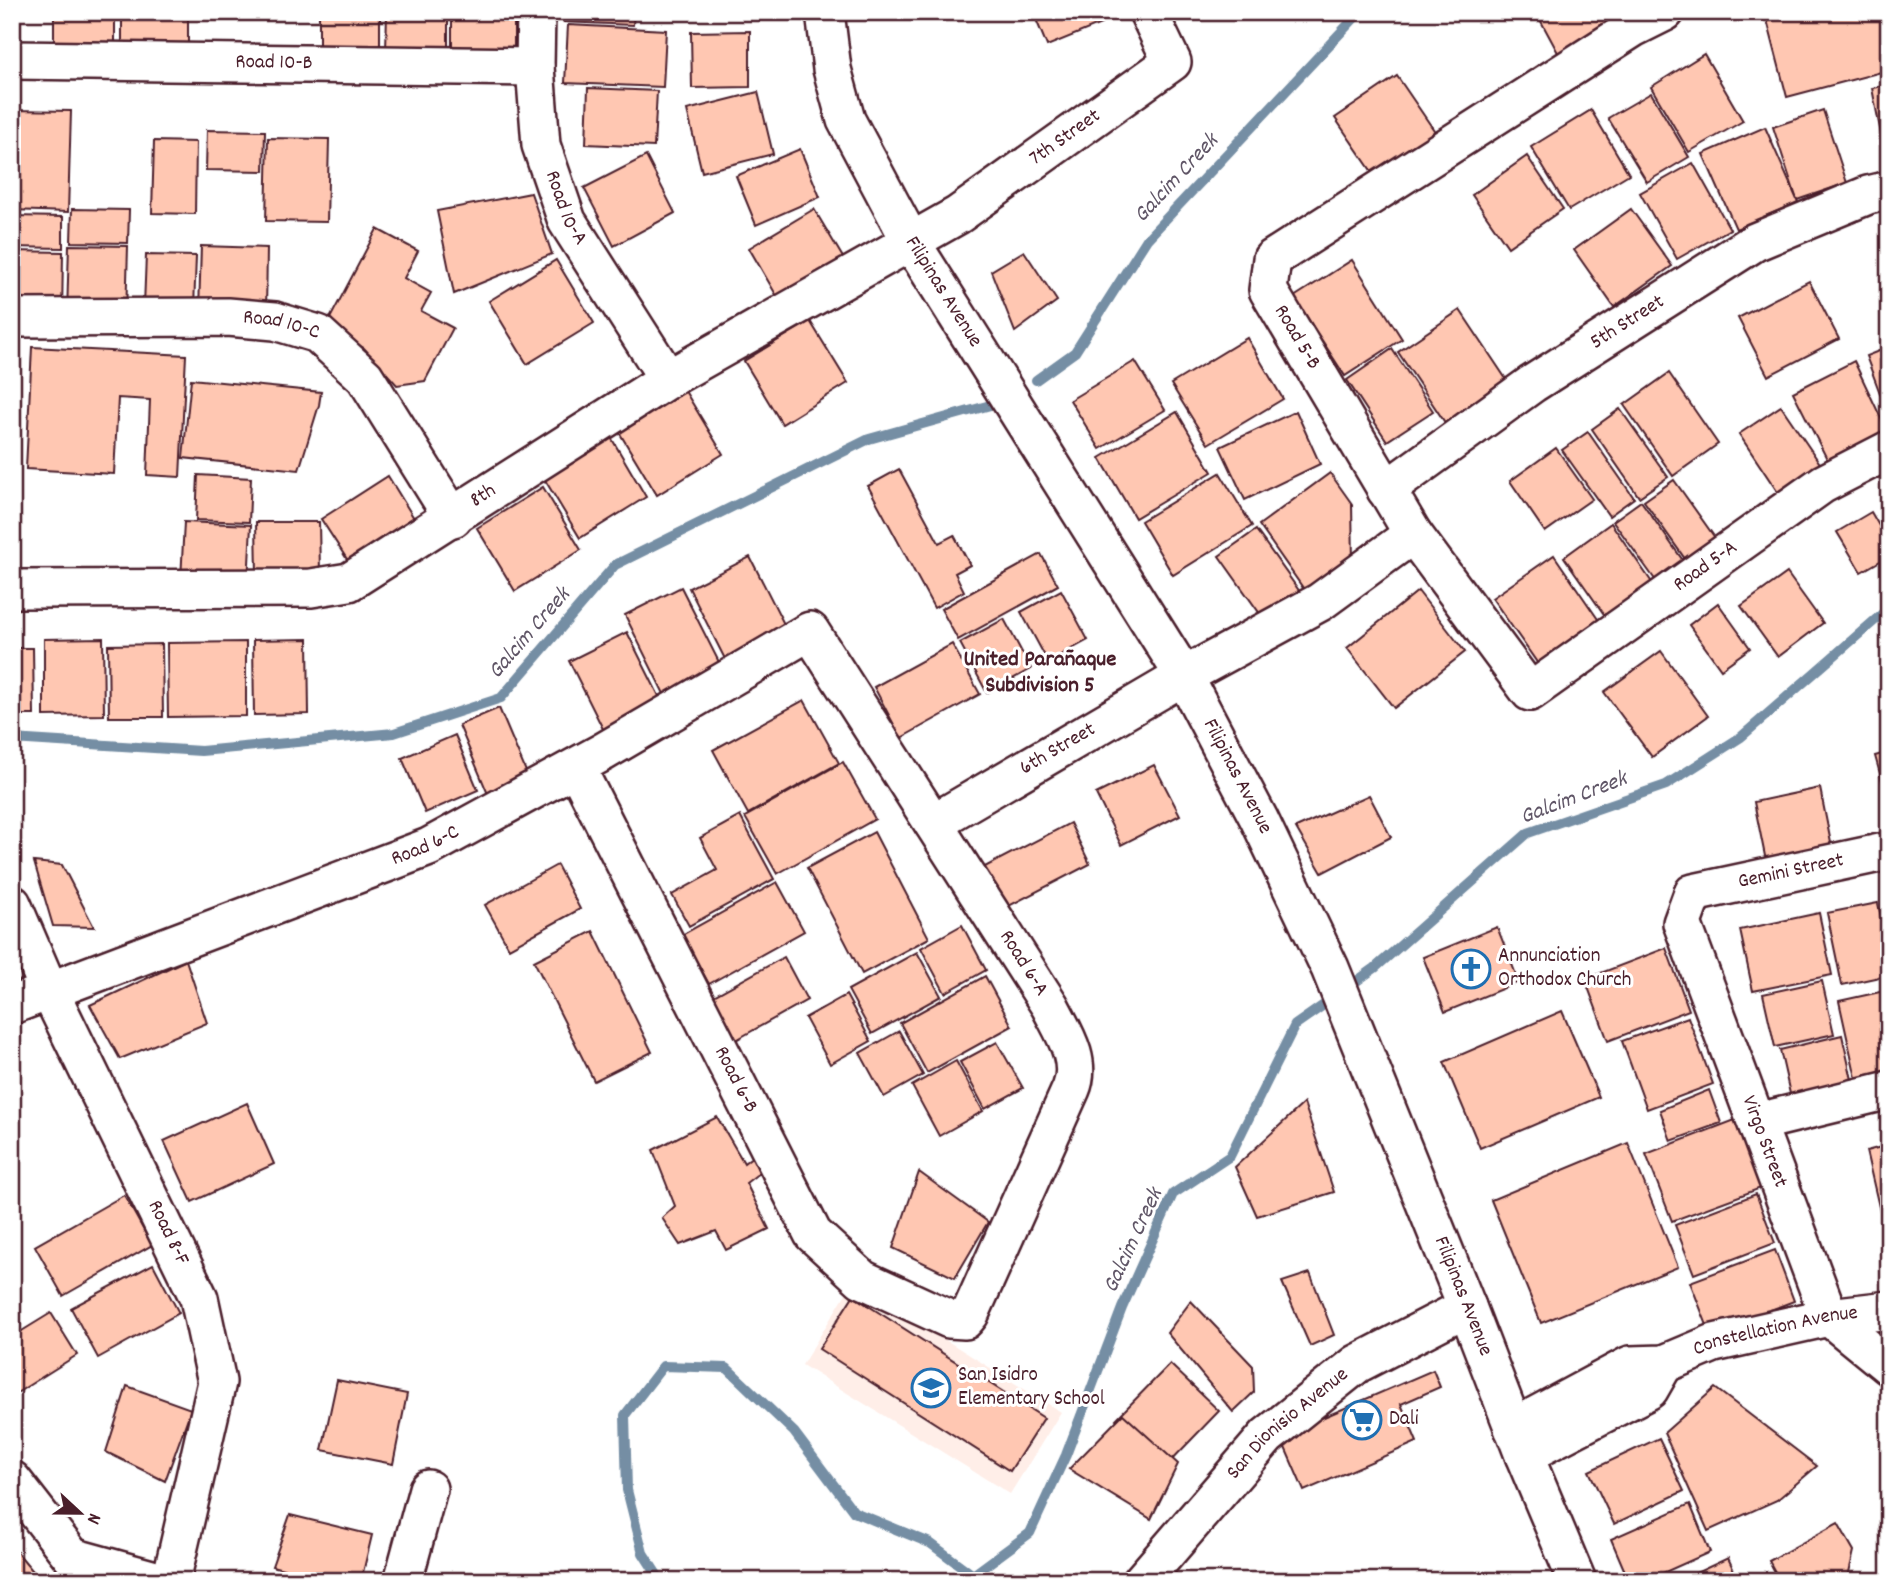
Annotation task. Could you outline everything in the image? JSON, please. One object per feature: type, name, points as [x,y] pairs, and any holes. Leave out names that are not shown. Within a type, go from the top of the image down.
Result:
[{"type":"street","name":"Road 10-A","points":[[536,12],[535,67],[541,145],[567,221],[668,379]]},
{"type":"street","name":"Filipinas Avenue","points":[[825,12],[831,69],[846,120],[911,242],[1184,676],[1259,819],[1330,968],[1467,1307],[1518,1441],[1577,1581]]},
{"type":"street","name":"7th Street","points":[[911,242],[958,215],[1172,62],[1148,12]]},
{"type":"street","name":"Road 5-B","points":[[1530,692],[1413,534],[1386,490],[1268,290],[1272,258],[1633,27],[1665,12]]},
{"type":"street","name":"Road 10-B","points":[[12,60],[535,67]]},
{"type":"street","name":"5th Street","points":[[1386,490],[1532,384],[1755,242],[1868,195],[1889,190]]},
{"type":"street","name":"8th","points":[[12,589],[310,588],[349,582],[668,379],[911,242]]},
{"type":"street","name":"Road 10-C","points":[[12,318],[228,317],[275,321],[318,334],[365,377],[453,518]]},
{"type":"street","name":"Road 5-A","points":[[1530,692],[1823,484],[1889,450]]},
{"type":"street","points":[[1184,676],[1320,602],[1413,534]]},
{"type":"street","name":"Road 6-C","points":[[12,1004],[429,847],[576,767],[810,631]]},
{"type":"street","name":"Road 6-A","points":[[810,631],[1050,1006],[1066,1038],[1076,1071],[1071,1090],[965,1320]]},
{"type":"street","name":"6th Street","points":[[933,822],[1184,676]]},
{"type":"street","name":"Road 6-B","points":[[576,767],[813,1234],[862,1279],[949,1319],[965,1320]]},
{"type":"street","name":"Gemini Street","points":[[1693,893],[1889,851]]},
{"type":"street","name":"Virgo Street","points":[[1693,893],[1682,922],[1829,1317]]},
{"type":"street","name":"Road 8-F","points":[[12,904],[49,990],[199,1298],[217,1382],[171,1581]]},
{"type":"street","points":[[1758,1122],[1889,1090]]},
{"type":"street","name":"San Dionisio Avenue","points":[[1142,1581],[1267,1436],[1357,1364],[1467,1307]]},
{"type":"street","name":"Constellation Avenue","points":[[1518,1441],[1630,1365],[1664,1364],[1714,1343],[1829,1317],[1889,1310]]},
{"type":"street","points":[[1829,1317],[1889,1366]]},
{"type":"street","points":[[12,1480],[72,1557],[159,1581]]},
{"type":"street","points":[[403,1581],[428,1489]]},
{"type":"shaded area","name":"San Isidro Elementary School","points":[[853,1282],[1061,1412],[1010,1494],[802,1365]]},
{"type":"building","points":[[54,12],[115,12],[115,60],[54,60]]},
{"type":"building","points":[[122,12],[188,12],[188,52],[122,52]]},
{"type":"building","points":[[319,12],[380,12],[380,51],[319,51]]},
{"type":"building","points":[[387,12],[448,12],[448,52],[386,52]]},
{"type":"building","points":[[452,12],[514,12],[514,50],[452,51]]},
{"type":"building","points":[[564,12],[634,12],[633,25],[564,22]]},
{"type":"building","points":[[1033,12],[1096,12],[1101,24],[1047,46]]},
{"type":"building","points":[[1536,12],[1625,12],[1563,62]]},
{"type":"building","points":[[1780,12],[1889,12],[1889,70],[1787,97],[1766,16]]},
{"type":"building","points":[[568,25],[666,30],[663,87],[565,83]]},
{"type":"building","points":[[750,31],[750,87],[692,88],[691,32]]},
{"type":"building","points":[[1704,54],[1743,121],[1689,152],[1651,87]]},
{"type":"building","points":[[1397,76],[1438,136],[1377,179],[1335,118]]},
{"type":"building","points":[[1889,85],[1889,175],[1872,88]]},
{"type":"building","points":[[588,88],[657,91],[654,147],[586,144]]},
{"type":"building","points":[[758,92],[773,154],[702,172],[687,110]]},
{"type":"building","points":[[1651,93],[1689,157],[1647,182],[1608,118]]},
{"type":"building","points":[[12,110],[71,111],[68,212],[12,210]]},
{"type":"building","points":[[1591,110],[1629,174],[1569,210],[1531,147]]},
{"type":"building","points":[[1823,110],[1847,183],[1797,200],[1773,127]]},
{"type":"building","points":[[1765,127],[1798,202],[1736,229],[1703,154]]},
{"type":"building","points":[[207,130],[265,131],[264,171],[206,170]]},
{"type":"building","points":[[268,138],[329,139],[327,222],[266,221]]},
{"type":"building","points":[[154,141],[196,142],[195,214],[152,213]]},
{"type":"building","points":[[800,149],[820,197],[756,225],[736,176]]},
{"type":"building","points":[[646,156],[675,213],[614,246],[584,188]]},
{"type":"building","points":[[1527,156],[1563,209],[1508,247],[1472,195]]},
{"type":"building","points":[[1693,163],[1730,229],[1677,259],[1640,193]]},
{"type":"building","points":[[531,193],[552,254],[454,294],[437,211]]},
{"type":"building","points":[[72,209],[129,210],[128,243],[71,242]]},
{"type":"building","points":[[814,209],[848,266],[782,305],[749,248]]},
{"type":"building","points":[[1631,209],[1672,266],[1614,307],[1574,250]]},
{"type":"building","points":[[12,216],[63,217],[63,248],[12,247]]},
{"type":"building","points":[[377,229],[418,251],[404,278],[431,293],[421,311],[453,328],[425,381],[397,385],[364,348],[325,328]]},
{"type":"building","points":[[69,245],[128,246],[126,316],[67,315]]},
{"type":"building","points":[[201,246],[267,248],[266,313],[199,311]]},
{"type":"building","points":[[12,251],[63,252],[62,317],[12,316]]},
{"type":"building","points":[[1024,251],[1057,301],[1015,332],[991,271]]},
{"type":"building","points":[[146,255],[196,256],[194,307],[144,306]]},
{"type":"building","points":[[556,260],[594,323],[527,364],[489,301]]},
{"type":"building","points":[[1352,260],[1402,339],[1345,376],[1294,297]]},
{"type":"building","points":[[1809,281],[1839,339],[1768,376],[1738,318]]},
{"type":"building","points":[[1460,310],[1512,388],[1450,430],[1398,352]]},
{"type":"building","points":[[810,321],[848,383],[782,424],[744,361]]},
{"type":"building","points":[[1247,338],[1283,399],[1208,444],[1171,384]]},
{"type":"building","points":[[32,347],[186,355],[180,477],[147,475],[150,400],[118,398],[114,474],[26,469]]},
{"type":"building","points":[[1889,347],[1889,417],[1866,356]]},
{"type":"building","points":[[1392,349],[1433,411],[1387,441],[1347,380]]},
{"type":"building","points":[[1135,361],[1165,410],[1100,449],[1070,400]]},
{"type":"building","points":[[1854,361],[1889,435],[1830,465],[1793,392]]},
{"type":"building","points":[[1669,373],[1718,444],[1673,476],[1624,405]]},
{"type":"building","points":[[191,379],[321,392],[299,470],[183,458]]},
{"type":"building","points":[[685,391],[723,454],[657,495],[619,432]]},
{"type":"building","points":[[1781,406],[1821,465],[1779,494],[1739,434]]},
{"type":"building","points":[[1620,409],[1668,477],[1639,497],[1592,429]]},
{"type":"building","points":[[1296,411],[1320,464],[1245,500],[1220,447]]},
{"type":"building","points":[[1177,412],[1212,472],[1135,518],[1100,458]]},
{"type":"building","points":[[1588,432],[1634,498],[1609,516],[1562,450]]},
{"type":"building","points":[[609,434],[646,497],[580,538],[542,475]]},
{"type":"building","points":[[1556,448],[1592,499],[1545,532],[1510,481]]},
{"type":"building","points":[[899,469],[939,543],[954,535],[970,565],[955,573],[964,591],[934,608],[868,486]]},
{"type":"building","points":[[1220,473],[1252,526],[1173,575],[1141,521]]},
{"type":"building","points":[[1330,473],[1352,504],[1353,563],[1308,595],[1259,525]]},
{"type":"building","points":[[198,475],[251,478],[249,522],[196,520]]},
{"type":"building","points":[[388,476],[420,528],[354,570],[321,519]]},
{"type":"building","points":[[1674,480],[1718,542],[1688,563],[1644,501]]},
{"type":"building","points":[[543,487],[581,550],[515,591],[477,528]]},
{"type":"building","points":[[1641,501],[1684,562],[1656,581],[1613,521]]},
{"type":"building","points":[[1871,512],[1889,543],[1889,556],[1861,572],[1837,532]]},
{"type":"building","points":[[184,522],[251,525],[248,583],[181,580]]},
{"type":"building","points":[[256,522],[319,522],[320,573],[257,574]]},
{"type":"building","points":[[1611,523],[1653,584],[1606,617],[1564,557]]},
{"type":"building","points":[[1256,530],[1305,599],[1268,625],[1219,556]]},
{"type":"building","points":[[1041,554],[1058,585],[958,640],[941,609]]},
{"type":"building","points":[[1554,555],[1604,628],[1543,671],[1492,598]]},
{"type":"building","points":[[750,557],[789,634],[728,665],[689,588]]},
{"type":"building","points":[[1787,573],[1823,623],[1778,657],[1741,606]]},
{"type":"building","points":[[681,587],[723,670],[666,698],[625,615]]},
{"type":"building","points":[[1061,590],[1088,640],[1048,662],[1021,612]]},
{"type":"building","points":[[1418,591],[1465,652],[1394,708],[1347,648]]},
{"type":"building","points":[[1718,603],[1750,648],[1721,669],[1689,625]]},
{"type":"building","points":[[1004,619],[1031,669],[987,693],[960,643]]},
{"type":"building","points":[[627,632],[666,710],[608,739],[569,661]]},
{"type":"building","points":[[103,638],[104,715],[44,716],[44,639]]},
{"type":"building","points":[[308,639],[309,714],[254,715],[253,640]]},
{"type":"building","points":[[246,642],[246,716],[168,717],[167,643]]},
{"type":"building","points":[[162,644],[163,717],[109,717],[108,645]]},
{"type":"building","points":[[952,644],[980,694],[901,738],[874,687]]},
{"type":"building","points":[[12,648],[33,648],[34,715],[12,715]]},
{"type":"building","points":[[1661,651],[1708,716],[1652,757],[1604,692]]},
{"type":"building","points":[[804,700],[839,763],[748,814],[713,750]]},
{"type":"building","points":[[499,708],[530,781],[490,799],[459,725]]},
{"type":"building","points":[[455,735],[478,790],[425,813],[402,758]]},
{"type":"building","points":[[1889,752],[1889,806],[1875,756]]},
{"type":"building","points":[[843,762],[875,819],[777,874],[745,817]]},
{"type":"building","points":[[1154,765],[1180,815],[1121,845],[1096,794]]},
{"type":"building","points":[[1820,788],[1833,853],[1767,866],[1754,802]]},
{"type":"building","points":[[1369,795],[1391,837],[1322,873],[1296,828]]},
{"type":"building","points":[[740,816],[774,879],[689,926],[672,895],[717,870],[700,838]]},
{"type":"building","points":[[1070,823],[1090,864],[999,911],[979,870]]},
{"type":"building","points":[[874,832],[929,938],[862,974],[807,868]]},
{"type":"building","points":[[34,862],[62,865],[94,927],[53,926]]},
{"type":"building","points":[[557,865],[580,909],[509,948],[485,905]]},
{"type":"building","points":[[777,882],[804,931],[709,984],[682,935]]},
{"type":"building","points":[[1878,903],[1889,955],[1889,975],[1842,985],[1827,913]]},
{"type":"building","points":[[1819,913],[1832,975],[1753,991],[1740,930]]},
{"type":"building","points":[[962,925],[986,970],[945,993],[921,948]]},
{"type":"building","name":"Annunciation Orthodox Church","points":[[1497,927],[1519,982],[1445,1012],[1423,957]]},
{"type":"building","points":[[593,931],[652,1052],[594,1081],[534,961]]},
{"type":"building","points":[[1666,948],[1689,1010],[1608,1041],[1585,979]]},
{"type":"building","points":[[917,952],[941,996],[872,1034],[848,990]]},
{"type":"building","points":[[784,957],[807,1000],[736,1040],[712,997]]},
{"type":"building","points":[[186,960],[207,1023],[120,1059],[90,1005]]},
{"type":"building","points":[[985,976],[1012,1026],[927,1073],[900,1023]]},
{"type":"building","points":[[1822,981],[1834,1034],[1775,1047],[1763,994]]},
{"type":"building","points":[[1889,990],[1889,1080],[1858,1087],[1839,1001]]},
{"type":"building","points":[[846,995],[871,1041],[830,1064],[805,1018]]},
{"type":"building","points":[[1562,1011],[1599,1097],[1480,1148],[1444,1062]]},
{"type":"building","points":[[1688,1017],[1713,1084],[1647,1109],[1622,1041]]},
{"type":"building","points":[[899,1031],[923,1075],[884,1097],[860,1053]]},
{"type":"building","points":[[1842,1035],[1855,1093],[1793,1107],[1780,1050]]},
{"type":"building","points":[[997,1042],[1023,1088],[985,1109],[960,1062]]},
{"type":"building","points":[[956,1061],[983,1111],[939,1136],[912,1086]]},
{"type":"building","points":[[1709,1090],[1721,1123],[1671,1141],[1660,1110]]},
{"type":"building","points":[[247,1103],[274,1164],[192,1202],[164,1141]]},
{"type":"building","points":[[1304,1103],[1334,1192],[1257,1216],[1235,1167]]},
{"type":"building","points":[[717,1117],[744,1163],[753,1156],[759,1173],[746,1183],[769,1229],[726,1250],[716,1231],[680,1245],[662,1218],[675,1206],[653,1150]]},
{"type":"building","points":[[1735,1120],[1761,1188],[1672,1221],[1646,1154]]},
{"type":"building","points":[[1628,1143],[1678,1267],[1541,1323],[1491,1200]]},
{"type":"building","points":[[1889,1145],[1889,1219],[1882,1220],[1866,1151]]},
{"type":"building","points":[[919,1172],[988,1222],[955,1278],[893,1248]]},
{"type":"building","points":[[1756,1194],[1775,1243],[1694,1274],[1675,1225]]},
{"type":"building","points":[[124,1195],[152,1245],[63,1296],[35,1246]]},
{"type":"building","points":[[1775,1250],[1794,1301],[1710,1333],[1690,1282]]},
{"type":"building","points":[[153,1264],[179,1313],[98,1358],[71,1308]]},
{"type":"building","points":[[1310,1273],[1334,1335],[1310,1346],[1282,1282]]},
{"type":"building","name":"San Isidro Elementary School","points":[[853,1296],[1044,1418],[1010,1471],[819,1349]]},
{"type":"building","points":[[1191,1301],[1253,1366],[1254,1392],[1233,1412],[1167,1333]]},
{"type":"building","points":[[51,1313],[77,1355],[12,1396],[12,1337]]},
{"type":"building","points":[[1170,1364],[1219,1411],[1165,1467],[1116,1419]]},
{"type":"building","name":"Dali","points":[[1433,1370],[1440,1387],[1401,1404],[1417,1442],[1304,1491],[1280,1436]]},
{"type":"building","points":[[337,1380],[407,1394],[393,1464],[322,1450]]},
{"type":"building","points":[[127,1386],[191,1409],[165,1481],[106,1452]]},
{"type":"building","points":[[1715,1388],[1817,1466],[1777,1500],[1708,1531],[1664,1433]]},
{"type":"building","points":[[1123,1414],[1178,1464],[1151,1519],[1069,1469]]},
{"type":"building","points":[[1659,1438],[1684,1491],[1614,1524],[1589,1471]]},
{"type":"building","points":[[1690,1504],[1710,1552],[1645,1581],[1629,1581],[1611,1539]]},
{"type":"building","points":[[290,1515],[372,1535],[361,1581],[328,1581],[272,1566]]},
{"type":"building","points":[[1838,1523],[1854,1551],[1847,1581],[1780,1581],[1769,1561]]},
{"type":"building","points":[[12,1546],[37,1576],[32,1581],[12,1581]]},
{"type":"building","points":[[1728,1558],[1739,1581],[1679,1581]]},
{"type":"waterway","name":"Galcim Creek","points":[[1036,380],[1075,352],[1147,239],[1360,12]]},
{"type":"waterway","name":"Galcim Creek","points":[[12,739],[201,751],[394,733],[501,698],[615,565],[869,439],[994,404]]},
{"type":"waterway","name":"Galcim Creek","points":[[1347,988],[1375,968],[1528,833],[1666,785],[1741,737],[1889,608]]},
{"type":"waterway","name":"Galcim Creek","points":[[661,1581],[643,1553],[627,1490],[625,1415],[663,1366],[727,1368],[794,1432],[854,1512],[930,1543],[973,1575],[1030,1533],[1066,1455],[1122,1308],[1173,1194],[1230,1156],[1295,1025],[1335,997]]},
{"type":"place","name":"Annunciation Orthodox Church","points":[[1471,969]]},
{"type":"place","name":"San Isidro Elementary School","points":[[931,1388]]},
{"type":"place","name":"Dali","points":[[1362,1420]]},
{"type":"district","name":"United Parañaque Subdivision 5","points":[[1040,673]]}]
